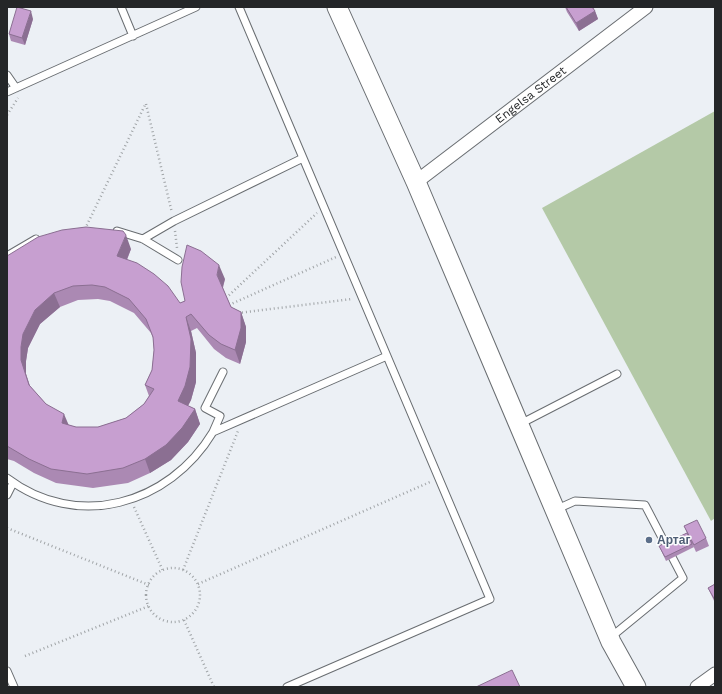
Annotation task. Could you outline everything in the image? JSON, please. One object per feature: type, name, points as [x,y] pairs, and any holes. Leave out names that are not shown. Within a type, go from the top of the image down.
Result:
[{"type":"main road","points":[[337,7],[416,182],[609,638],[636,687]]},
{"type":"street","name":"Engelsa Street","points":[[416,182],[646,7]]},
{"type":"street","points":[[697,687],[715,674]]},
{"type":"lane","points":[[121,7],[133,36]]},
{"type":"lane","points":[[7,92],[196,7]]},
{"type":"lane","points":[[239,7],[490,599],[287,687]]},
{"type":"lane","points":[[7,75],[16,88]]},
{"type":"lane","points":[[143,239],[174,221],[303,158]]},
{"type":"lane","points":[[110,230],[143,239],[178,260]]},
{"type":"lane","points":[[7,256],[24,245],[43,237]]},
{"type":"lane","points":[[213,432],[387,356]]},
{"type":"lane","points":[[223,372],[205,408],[234,423]]},
{"type":"lane","points":[[519,425],[617,374]]},
{"type":"lane","points":[[7,494],[10,481],[50,500],[77,505],[104,505],[131,500],[156,489],[178,474],[198,455],[213,432],[220,416]]},
{"type":"lane","points":[[555,510],[575,501],[645,505],[683,578],[636,619],[609,638]]},
{"type":"lane","points":[[7,671],[14,687]]},
{"type":"path","points":[[85,229],[146,104],[174,221],[178,260]]},
{"type":"path","points":[[226,298],[324,208]]},
{"type":"path","points":[[229,305],[344,253]]},
{"type":"path","points":[[233,314],[362,297]]},
{"type":"path","points":[[183,570],[243,419]]},
{"type":"path","points":[[198,584],[439,478]]},
{"type":"path","points":[[131,500],[163,571]]},
{"type":"path","points":[[7,528],[149,585]]},
{"type":"path","points":[[173,568],[183,570],[192,576],[198,584],[200,595],[199,602],[193,614],[184,620],[174,622],[164,620],[155,614],[149,606],[147,596],[149,585],[154,577],[163,571],[173,568]]},
{"type":"path","points":[[25,656],[149,606]]},
{"type":"path","points":[[184,620],[214,687]]},
{"type":"green space","points":[[715,111],[715,518],[711,521],[542,208]]},
{"type":"building","points":[[17,7],[31,11],[22,38],[9,34]]},
{"type":"building","points":[[566,7],[592,7],[595,11],[576,23]]},
{"type":"building","points":[[86,227],[123,231],[126,235],[117,256],[137,263],[154,274],[168,286],[180,303],[185,301],[181,282],[182,267],[187,245],[201,251],[219,265],[217,275],[231,307],[241,312],[241,328],[235,350],[221,344],[209,335],[191,314],[186,317],[191,339],[190,367],[185,386],[178,401],[195,409],[182,428],[166,445],[145,459],[123,468],[87,474],[51,469],[29,459],[7,446],[7,256],[38,237],[62,230]],"holes":[[[92,285],[105,287],[129,299],[146,319],[153,337],[154,350],[152,370],[145,385],[154,389],[144,404],[126,418],[98,427],[76,427],[62,423],[64,414],[46,404],[29,385],[21,360],[23,334],[35,310],[54,293],[73,286]]]},
{"type":"building","points":[[697,520],[706,538],[694,545],[684,526]]},
{"type":"building","points":[[687,533],[692,544],[665,557],[659,546]]},
{"type":"building","points":[[715,584],[715,600],[708,588]]},
{"type":"building","points":[[512,670],[520,687],[476,687]]},
{"type":"place","name":"Артаг","points":[[649,540]]}]
